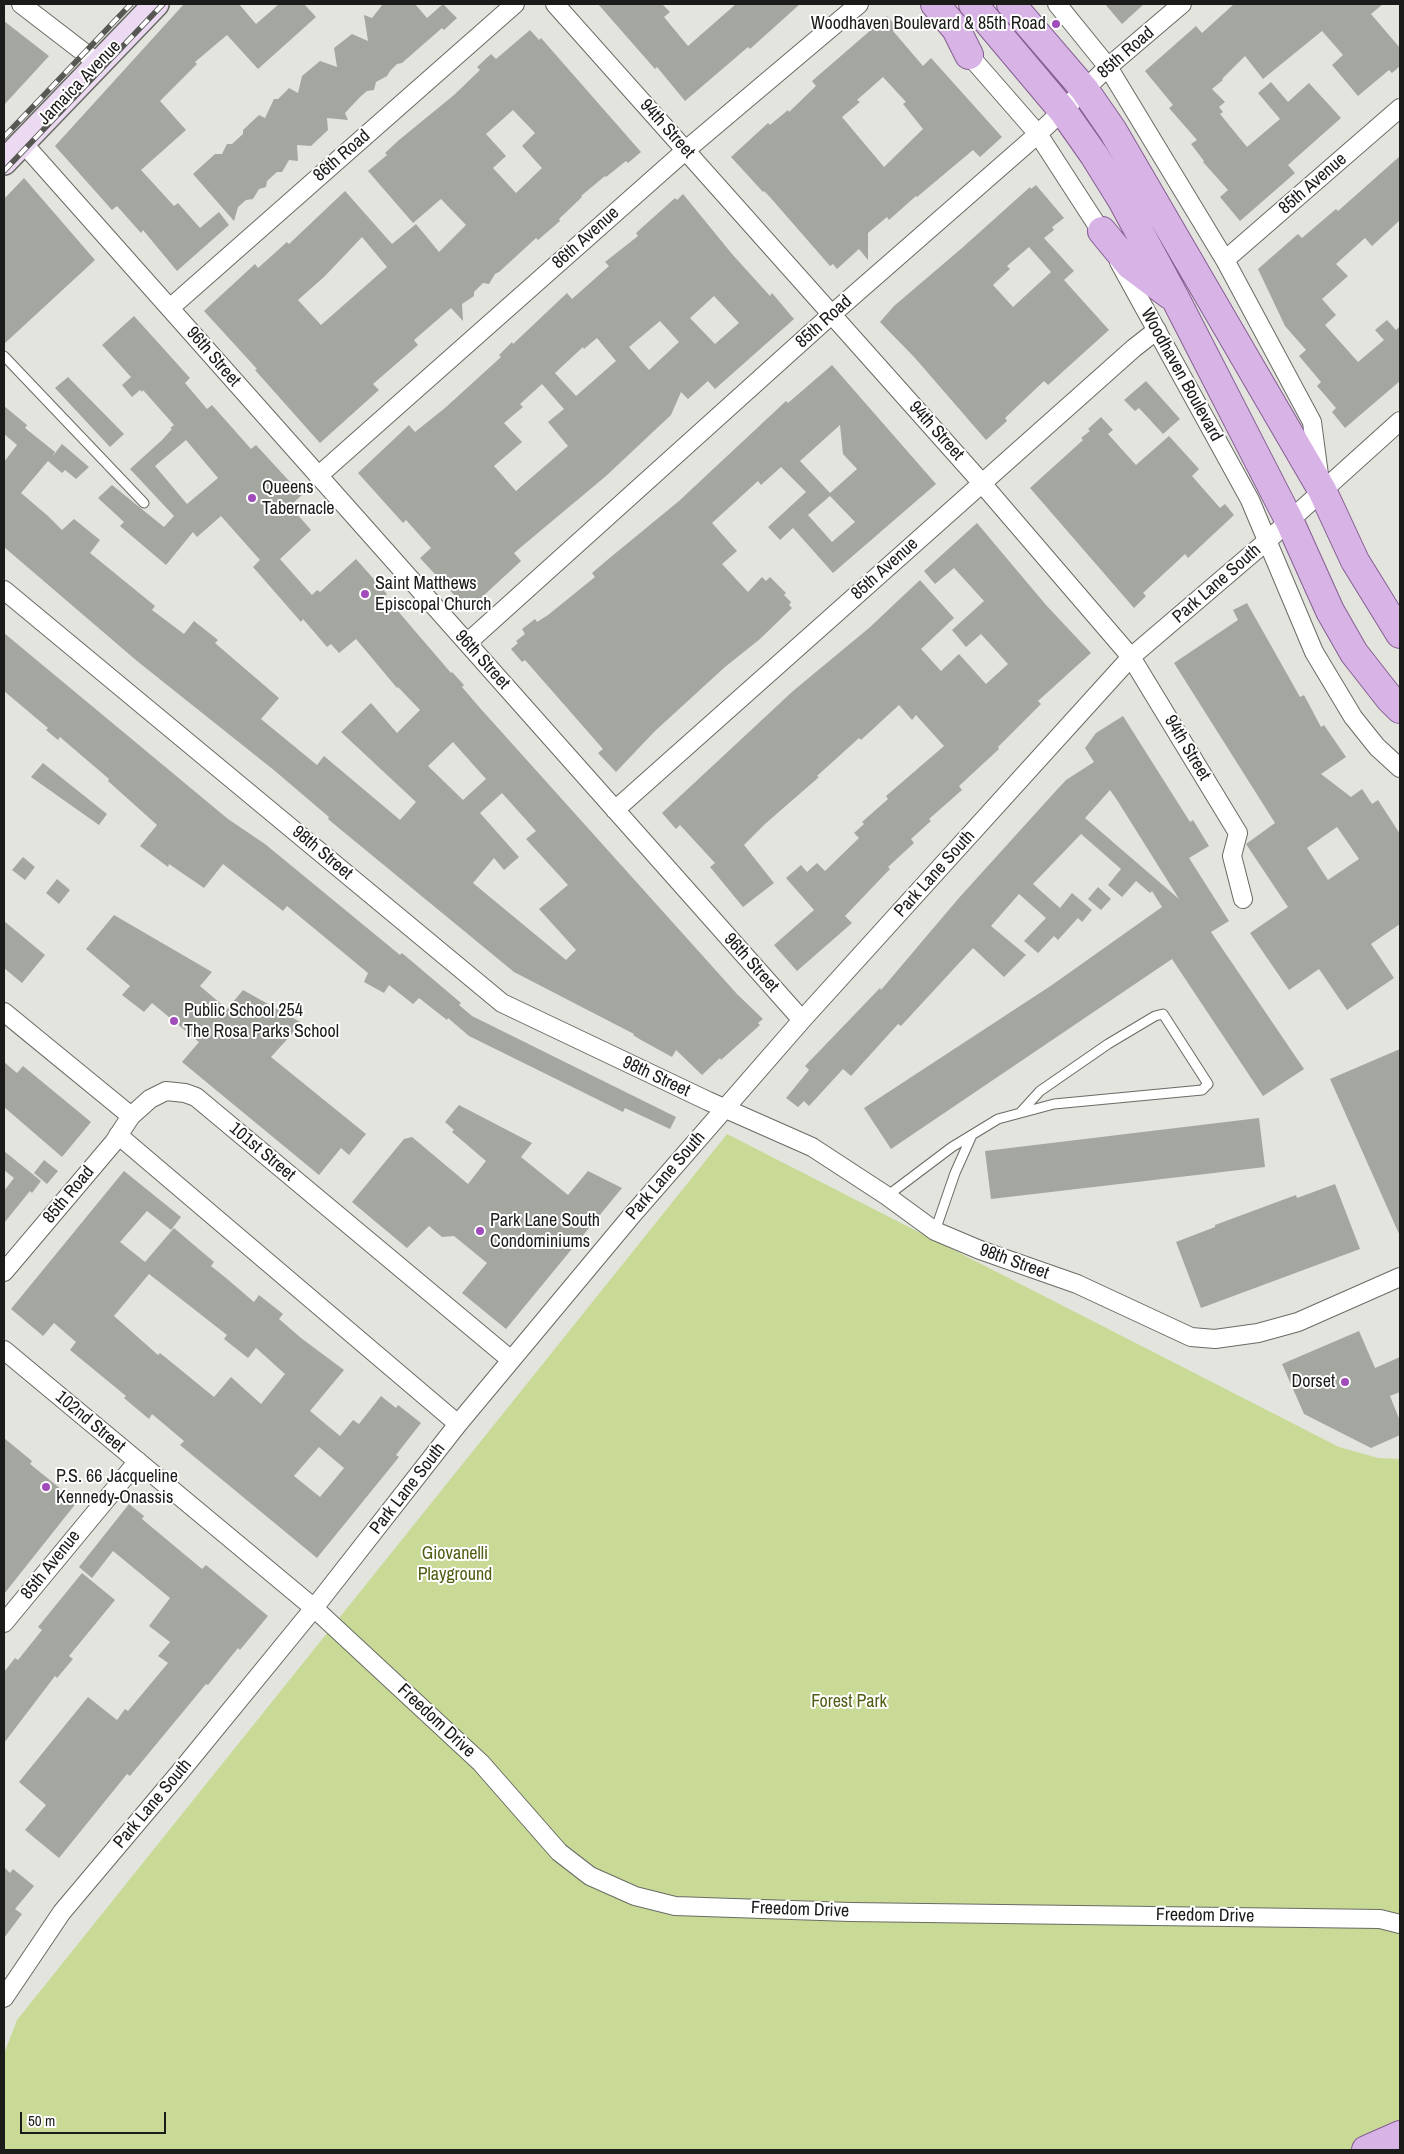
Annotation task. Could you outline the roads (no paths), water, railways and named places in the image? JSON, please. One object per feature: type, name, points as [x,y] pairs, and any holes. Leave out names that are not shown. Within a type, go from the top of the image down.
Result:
[{"type":"main road","name":"Jamaica Avenue","points":[[4,162],[156,4]]},
{"type":"main road","points":[[935,4],[956,29],[969,55]]},
{"type":"main road","name":"Woodhaven Boulevard","points":[[973,4],[1063,111],[1094,155],[1122,200],[1175,298],[1289,520],[1339,628],[1354,653],[1400,709]]},
{"type":"main road","points":[[1011,4],[1084,89],[1113,131],[1322,490],[1355,561],[1400,634]]},
{"type":"main road","points":[[1102,231],[1130,265],[1175,298]]},
{"type":"main road","points":[[1366,2150],[1400,2135]]},
{"type":"street","points":[[21,4],[99,64]]},
{"type":"street","name":"86th Road","points":[[170,308],[514,4]]},
{"type":"street","name":"94th Street","points":[[555,4],[982,483],[1132,657],[1238,833],[1232,856],[1243,899]]},
{"type":"street","name":"86th Avenue","points":[[318,476],[686,150],[859,4]]},
{"type":"street","name":"Woodhaven Boulevard","points":[[924,4],[1038,134],[1102,231],[1250,500],[1314,652],[1353,717],[1377,746],[1400,768]]},
{"type":"street","points":[[1057,4],[1108,67],[1225,260],[1312,422],[1322,490]]},
{"type":"street","name":"85th Road","points":[[467,643],[831,315],[1038,134],[1108,67],[1182,4]]},
{"type":"street","name":"85th Avenue","points":[[1225,260],[1400,108]]},
{"type":"street","name":"96th Street","points":[[23,143],[802,1020]]},
{"type":"street","name":"85th Avenue","points":[[615,810],[1156,330]]},
{"type":"street","name":"Park Lane South","points":[[4,1998],[62,1912],[314,1608],[458,1424],[633,1214],[802,1020],[1132,657],[1268,540],[1400,421]]},
{"type":"street","name":"98th Street","points":[[4,590],[502,1003],[812,1147],[888,1196],[935,1231],[980,1250],[1077,1284],[1191,1337],[1214,1338],[1258,1333],[1298,1322],[1400,1277]]},
{"type":"street","points":[[4,1012],[131,1116]]},
{"type":"street","name":"101st Street","points":[[131,1116],[150,1099],[166,1091],[185,1093],[196,1097],[511,1360]]},
{"type":"street","name":"85th Road","points":[[4,1272],[118,1135],[131,1116]]},
{"type":"street","points":[[118,1135],[458,1424]]},
{"type":"street","name":"102nd Street","points":[[4,1350],[314,1608]]},
{"type":"street","name":"85th Avenue","points":[[4,1623],[138,1461]]},
{"type":"street","name":"Freedom Drive","points":[[314,1608],[481,1763],[559,1852],[590,1876],[635,1896],[675,1906],[850,1912],[1380,1919],[1400,1924]]},
{"type":"lane","points":[[4,356],[144,503]]},
{"type":"lane","points":[[888,1196],[952,1147],[998,1119],[1054,1104],[1202,1090],[1208,1084],[1163,1014],[1154,1016],[1108,1044],[1040,1092],[1020,1113]]},
{"type":"lane","points":[[935,1231],[972,1135]]},
{"type":"railway","points":[[4,137],[131,4]]},
{"type":"railway","points":[[4,171],[163,4]]},
{"type":"place","name":"Woodhaven Boulevard & 85th Road","points":[[1056,24]]},
{"type":"place","name":"Queens Tabernacle","points":[[252,498]]},
{"type":"place","name":"Saint Matthews Episcopal Church","points":[[365,594]]},
{"type":"place","name":"Public School 254 The Rosa Parks School","points":[[174,1021]]},
{"type":"place","name":"Park Lane South Condominiums","points":[[480,1231]]},
{"type":"place","name":"Dorset","points":[[1345,1382]]},
{"type":"place","name":"P.S. 66 Jacqueline Kennedy-Onassis","points":[[46,1487]]},
{"type":"park label","name":"Giovanelli Playground","points":[[455,1564]]},
{"type":"park label","name":"Forest Park","points":[[849,1702]]}]
